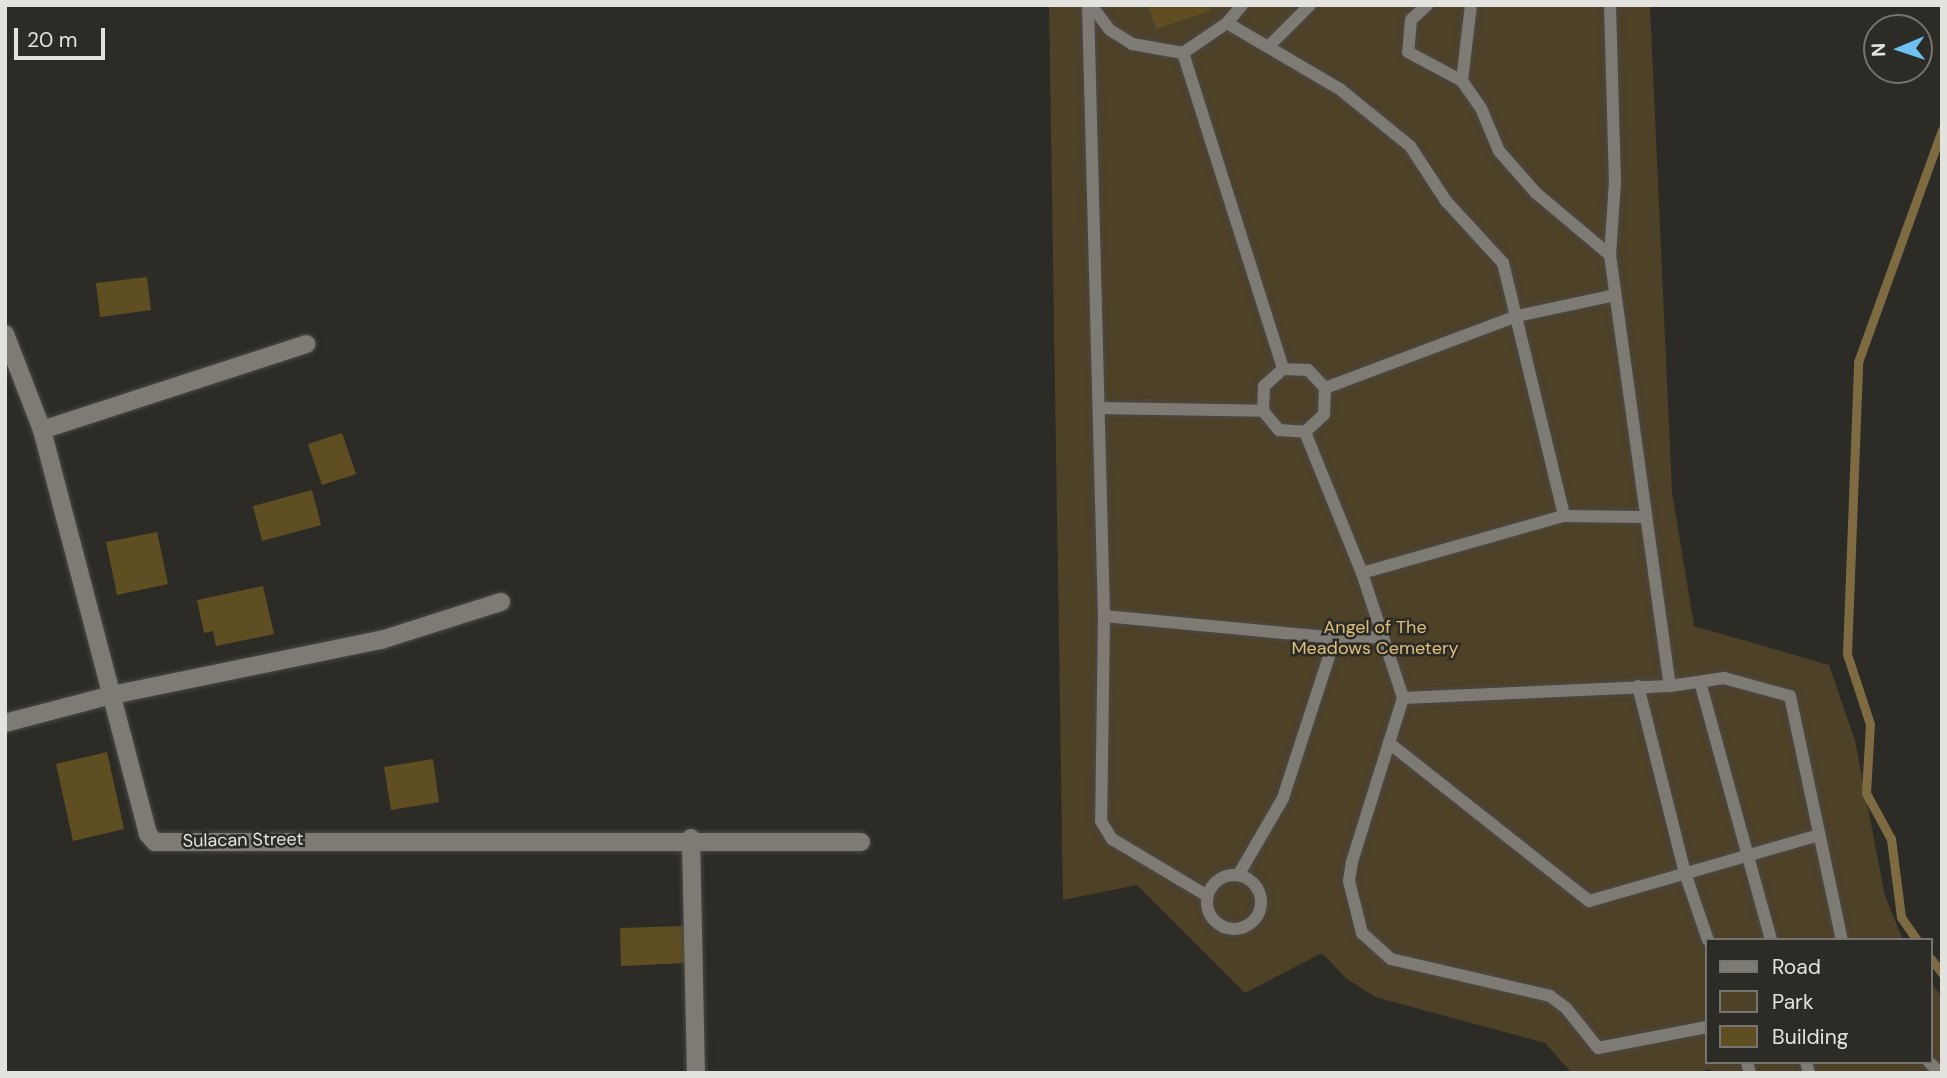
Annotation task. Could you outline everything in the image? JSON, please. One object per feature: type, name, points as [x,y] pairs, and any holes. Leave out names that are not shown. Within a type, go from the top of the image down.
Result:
[{"type":"street","name":"Sulacan Street","points":[[5,334],[42,430],[148,834],[155,842],[691,838],[861,842]]},
{"type":"street","points":[[42,430],[306,344]]},
{"type":"street","points":[[5,723],[112,695],[381,640],[501,603]]},
{"type":"street","points":[[691,838],[696,1073]]},
{"type":"lane","points":[[1090,5],[1111,30],[1132,44],[1183,53],[1227,23],[1242,5]]},
{"type":"lane","points":[[1090,5],[1104,616],[1101,821],[1112,839],[1206,895]]},
{"type":"lane","points":[[1268,47],[1310,5]]},
{"type":"lane","points":[[1427,5],[1411,20],[1408,52],[1462,81],[1481,108],[1499,151],[1536,193],[1610,255]]},
{"type":"lane","points":[[1462,81],[1471,5]]},
{"type":"lane","points":[[1610,5],[1615,181],[1610,255],[1643,517],[1670,686]]},
{"type":"lane","points":[[1227,23],[1341,90],[1410,146],[1446,201],[1503,263],[1564,516]]},
{"type":"lane","points":[[1183,53],[1283,369]]},
{"type":"lane","points":[[1325,388],[1517,316],[1615,295]]},
{"type":"lane","points":[[1283,369],[1308,370],[1325,388],[1324,414],[1305,432],[1279,430],[1263,411],[1265,386],[1283,369]]},
{"type":"lane","points":[[1099,408],[1263,411]]},
{"type":"lane","points":[[1305,432],[1362,573],[1403,698],[1349,881],[1362,933],[1391,959],[1550,996],[1566,1008],[1598,1048],[1706,1027]]},
{"type":"lane","points":[[1362,573],[1564,516],[1643,517]]},
{"type":"lane","points":[[1104,616],[1335,638],[1382,637]]},
{"type":"lane","points":[[1239,874],[1283,798],[1335,638]]},
{"type":"lane","points":[[1403,698],[1670,686],[1724,678],[1790,696],[1842,938]]},
{"type":"lane","points":[[1700,681],[1770,938]]},
{"type":"lane","points":[[1638,686],[1685,873],[1707,938]]},
{"type":"lane","points":[[1389,743],[1589,901],[1819,835]]},
{"type":"lane","points":[[1239,874],[1255,883],[1262,901],[1256,919],[1240,930],[1222,927],[1208,914],[1206,895],[1218,878],[1239,874]]},
{"type":"green space","name":"Angel of The Meadows Cemetery","points":[[1049,5],[1650,5],[1672,492],[1694,626],[1829,665],[1855,741],[1885,896],[1902,938],[1706,938],[1706,1064],[1933,1064],[1933,986],[1942,997],[1942,1073],[1712,1073],[1710,1069],[1694,1073],[1572,1073],[1545,1043],[1375,997],[1347,979],[1322,953],[1245,993],[1137,885],[1063,900]]},
{"type":"building","points":[[1148,5],[1208,5],[1210,11],[1156,29]]},
{"type":"building","points":[[147,277],[151,310],[100,317],[96,283]]},
{"type":"building","points":[[342,433],[356,474],[322,485],[308,444]]},
{"type":"building","points":[[312,490],[321,525],[262,541],[253,506]]},
{"type":"building","points":[[157,532],[168,584],[117,595],[106,542]]},
{"type":"building","points":[[263,586],[274,634],[216,646],[213,631],[204,633],[197,600]]},
{"type":"building","points":[[107,752],[124,829],[73,841],[56,764]]},
{"type":"building","points":[[433,759],[439,802],[391,810],[384,767]]},
{"type":"building","points":[[684,926],[685,963],[621,966],[620,928]]},
{"type":"waterway","points":[[1916,938],[1901,917],[1891,839],[1866,793],[1870,724],[1847,654],[1858,362],[1942,130]]},
{"type":"waterway","points":[[1933,962],[1942,973]]}]
